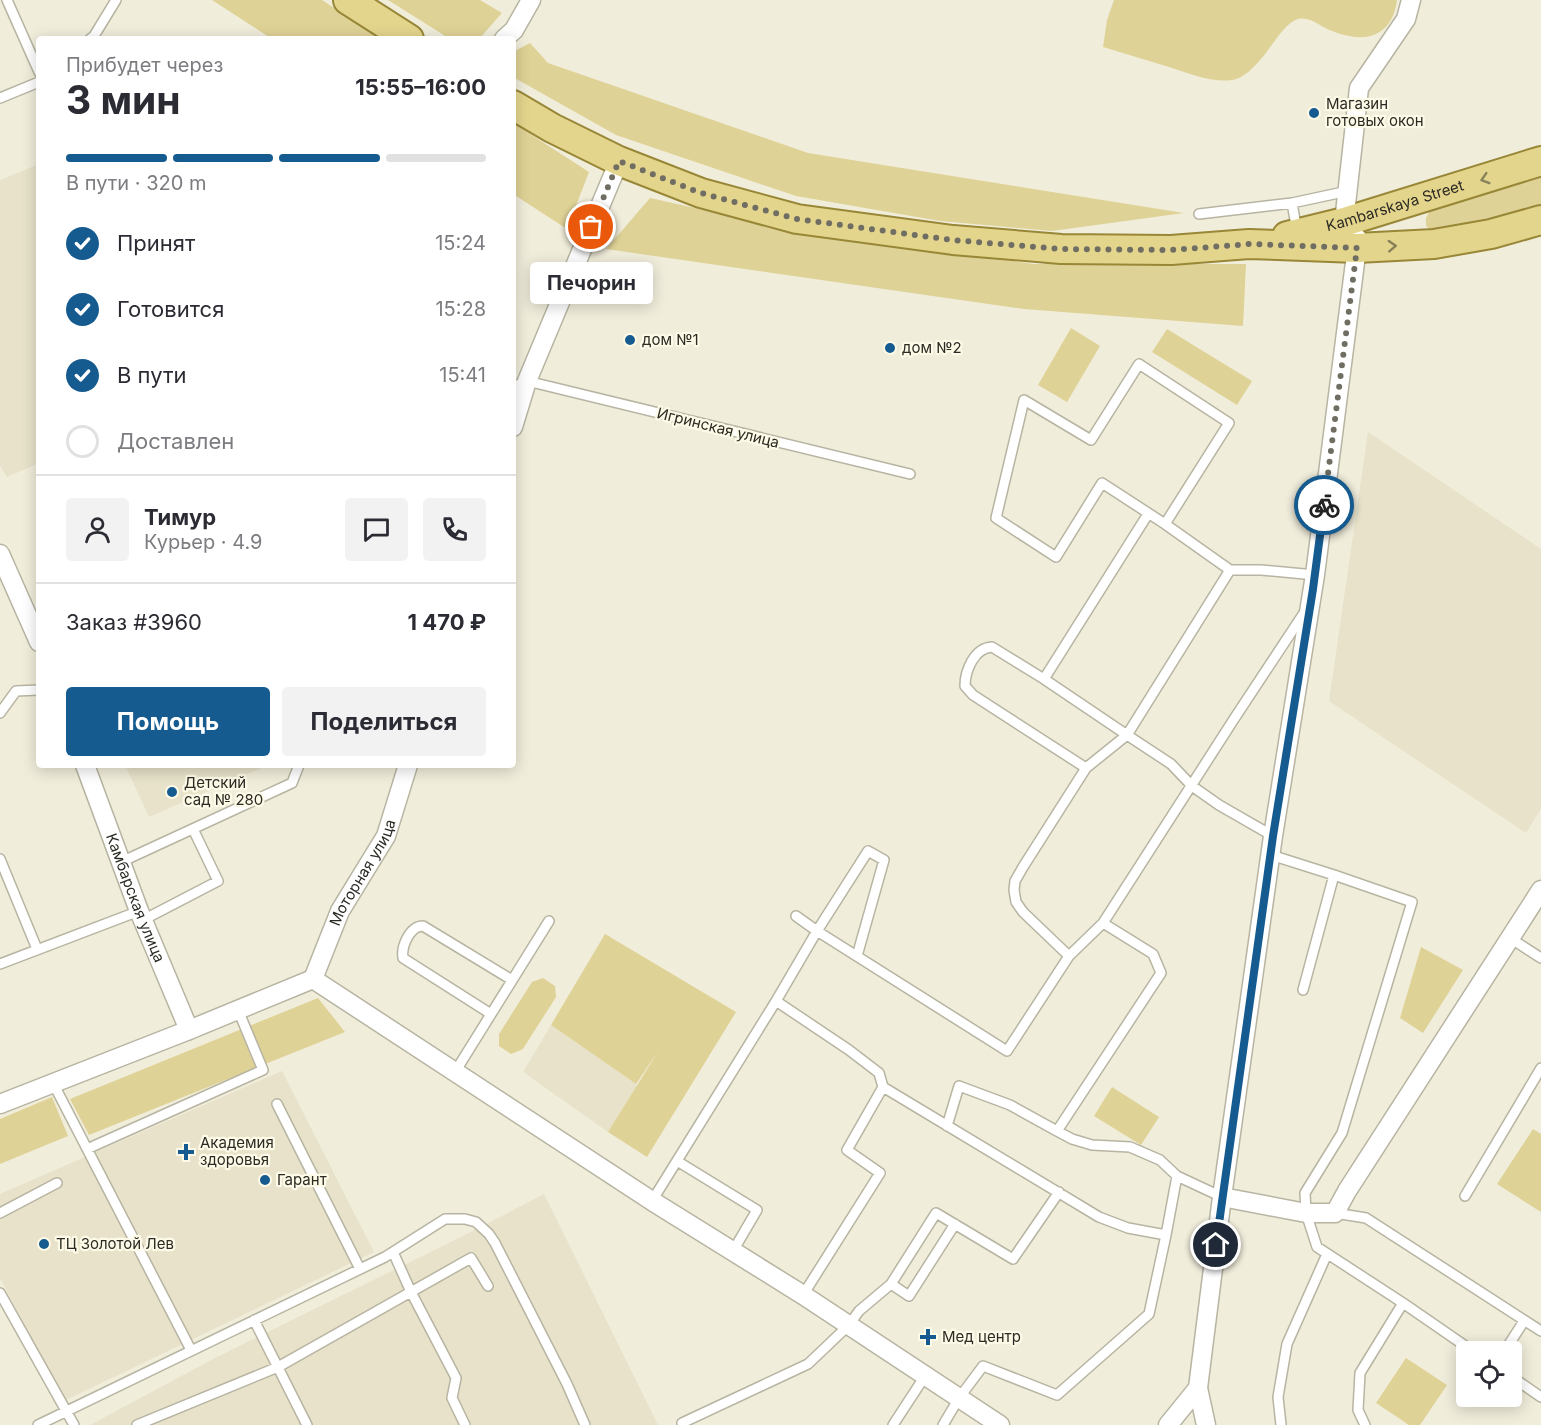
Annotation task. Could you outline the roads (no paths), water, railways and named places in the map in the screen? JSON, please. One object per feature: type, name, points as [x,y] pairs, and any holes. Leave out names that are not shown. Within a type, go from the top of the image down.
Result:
[{"type":"main road","points":[[348,0],[404,36]]},
{"type":"main road","name":"Kambarskaya Street","points":[[516,107],[552,128],[619,161],[701,193],[797,219],[952,240],[1061,249],[1171,250],[1250,244],[1357,248],[1434,244],[1491,234],[1541,220]]},
{"type":"main road","name":"Kambarskaya Street","points":[[1250,244],[1352,220],[1541,161]]},
{"type":"main road","points":[[1434,244],[1419,231],[1421,213],[1436,194]]},
{"type":"street","points":[[507,36],[514,30],[531,0]]},
{"type":"street","points":[[1206,1425],[1198,1388],[1222,1197],[1273,836],[1315,575],[1357,248],[1348,191],[1359,88],[1406,19],[1411,0]]},
{"type":"street","points":[[516,409],[520,384],[619,161]]},
{"type":"street","points":[[0,555],[5,580],[36,630]]},
{"type":"street","name":"Камбарская улица","points":[[86,768],[141,916],[189,1030]]},
{"type":"street","name":"Моторная улица","points":[[313,979],[340,911],[386,836],[407,768]]},
{"type":"street","points":[[1222,1197],[1306,1213],[1335,1213],[1541,890]]},
{"type":"street","points":[[0,1104],[313,979],[652,1201],[803,1295],[999,1425]]},
{"type":"street","points":[[1168,1425],[1198,1388]]},
{"type":"lane","points":[[7,0],[36,65]]},
{"type":"lane","points":[[94,36],[116,0]]},
{"type":"lane","points":[[0,98],[36,83]]},
{"type":"lane","points":[[1198,214],[1292,203],[1348,191]]},
{"type":"lane","points":[[1292,203],[1297,234]]},
{"type":"lane","points":[[1165,524],[1229,423],[1138,364],[1091,440],[1024,400],[996,518],[1056,557],[1102,483],[1230,570],[1261,570],[1315,575]]},
{"type":"lane","name":"Игринская улица","points":[[520,384],[910,474]]},
{"type":"lane","points":[[1044,679],[1148,514]]},
{"type":"lane","points":[[1069,957],[1023,912],[1016,902],[1015,881],[1086,768],[1127,735],[1230,570]]},
{"type":"lane","points":[[796,916],[1007,1051],[1069,957],[1103,923],[1311,602]]},
{"type":"lane","points":[[1086,768],[973,695],[965,686],[965,679],[975,656],[987,647],[992,647],[1171,764],[1192,786],[1219,805],[1273,836]]},
{"type":"lane","points":[[0,713],[16,691],[36,690]]},
{"type":"lane","points":[[121,862],[292,783],[298,768]]},
{"type":"lane","points":[[0,964],[37,949],[141,916],[218,881],[193,829]]},
{"type":"lane","points":[[652,1201],[868,851],[884,860],[857,956]]},
{"type":"lane","points":[[1271,855],[1412,902],[1342,1133],[1305,1193],[1306,1213],[1317,1247],[1458,1341]]},
{"type":"lane","points":[[0,859],[37,949]]},
{"type":"lane","points":[[1303,990],[1334,875]]},
{"type":"lane","points":[[455,1072],[549,921]]},
{"type":"lane","points":[[1057,1131],[1161,972],[1153,954],[1103,923]]},
{"type":"lane","points":[[491,1014],[403,958],[402,951],[411,933],[416,927],[423,926],[512,980]]},
{"type":"lane","points":[[1510,938],[1541,958]]},
{"type":"lane","points":[[776,1002],[849,1050],[879,1073],[884,1087],[1099,1217],[1128,1228],[1166,1235]]},
{"type":"lane","points":[[87,1149],[263,1070],[238,1010]]},
{"type":"lane","points":[[1465,1196],[1541,1068]]},
{"type":"lane","points":[[52,1083],[190,1350]]},
{"type":"lane","points":[[947,1126],[959,1086],[1010,1105],[1072,1139],[1092,1145],[1130,1147],[1160,1160],[1177,1176],[1222,1197]]},
{"type":"lane","points":[[803,1295],[880,1173],[847,1150],[884,1087]]},
{"type":"lane","points":[[277,1104],[360,1269]]},
{"type":"lane","points":[[677,1161],[757,1210],[733,1251]]},
{"type":"lane","points":[[943,1425],[959,1398],[983,1366],[1057,1395],[1149,1314],[1177,1176]]},
{"type":"lane","points":[[0,1213],[57,1183]]},
{"type":"lane","points":[[682,1423],[808,1364],[849,1325],[859,1311],[891,1284],[936,1213],[1013,1259],[1059,1192]]},
{"type":"lane","points":[[1335,1213],[1366,1218],[1541,1331]]},
{"type":"lane","points":[[38,1425],[360,1269],[393,1252],[445,1219],[471,1220],[484,1229],[495,1243],[567,1384],[585,1425]]},
{"type":"lane","points":[[891,1284],[909,1296],[955,1224]]},
{"type":"lane","points":[[393,1252],[456,1378],[452,1398],[465,1425]]},
{"type":"lane","points":[[1281,1425],[1278,1397],[1287,1344],[1327,1254]]},
{"type":"lane","points":[[137,1425],[278,1367],[471,1258],[488,1286]]},
{"type":"lane","points":[[0,1293],[74,1425]]},
{"type":"lane","points":[[1365,1425],[1358,1410],[1360,1373],[1403,1303]]},
{"type":"lane","points":[[254,1320],[308,1425]]},
{"type":"lane","points":[[1511,1341],[1524,1321]]},
{"type":"lane","points":[[893,1425],[925,1376]]},
{"type":"lane","points":[[1522,1384],[1541,1397]]},
{"type":"place","name":"Магазин готовых окон","points":[[1314,113]]},
{"type":"place","name":"Печорин","points":[[591,227]]},
{"type":"place","name":"дом №1","points":[[630,340]]},
{"type":"place","name":"дом №2","points":[[890,348]]},
{"type":"place","name":"Детский сад № 280","points":[[172,792]]},
{"type":"place","name":"Академия здоровья","points":[[186,1152]]},
{"type":"place","name":"Гарант","points":[[265,1180]]},
{"type":"place","name":"ТЦ Золотой Лев","points":[[44,1244]]},
{"type":"place","name":"Мед центр","points":[[928,1337]]}]
